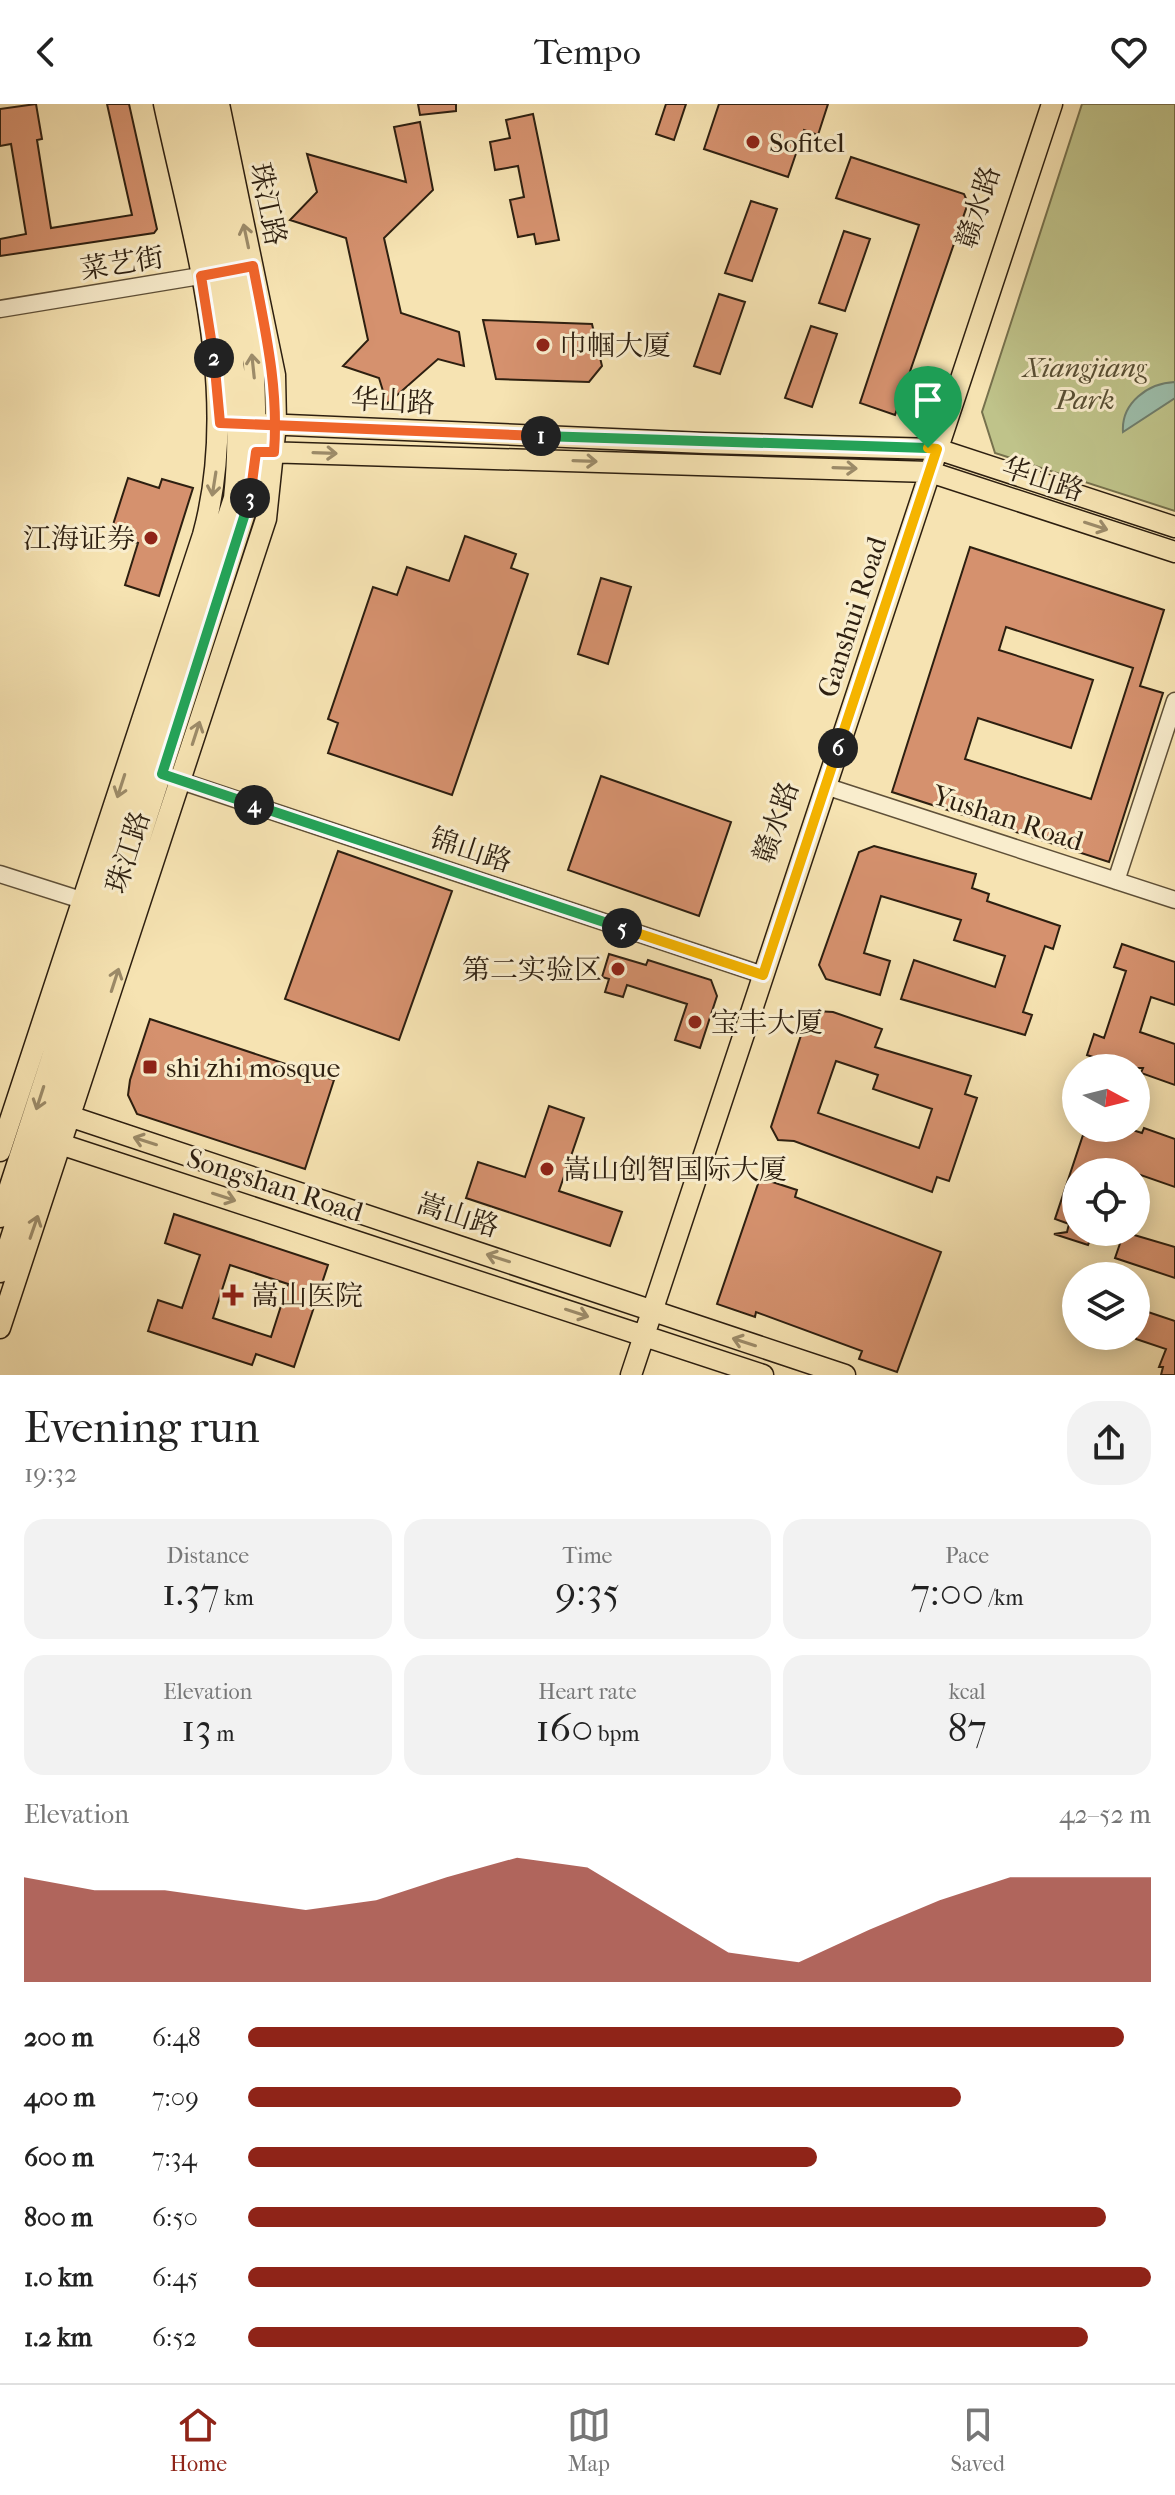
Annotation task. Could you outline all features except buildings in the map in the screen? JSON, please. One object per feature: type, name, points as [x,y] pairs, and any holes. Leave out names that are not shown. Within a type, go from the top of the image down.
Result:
[{"type":"main road","name":"珠江路","points":[[164,104],[227,271]]},
{"type":"main road","name":"珠江路","points":[[0,1151],[62,1114],[172,778],[244,523],[254,363],[184,104]]},
{"type":"main road","name":"珠江路","points":[[200,104],[227,271]]},
{"type":"main road","name":"珠江路","points":[[0,1217],[32,1130],[221,545],[247,452],[248,424],[215,358],[227,271],[219,104]]},
{"type":"main road","name":"赣水路","points":[[933,449],[1041,104]]},
{"type":"main road","name":"Ganshui Road","points":[[648,1310],[759,973],[825,786],[933,449],[1052,104]]},
{"type":"main road","name":"华山路","points":[[248,424],[933,449],[1175,527]]},
{"type":"main road","name":"珠江路","points":[[0,1272],[83,900],[203,535],[247,452]]},
{"type":"main road","name":"华山路","points":[[247,452],[926,471],[1175,552]]},
{"type":"main road","name":"赣水路","points":[[759,973],[926,471]]},
{"type":"main road","name":"嵩山路","points":[[62,1114],[845,1375]]},
{"type":"main road","name":"珠江路","points":[[0,1328],[32,1130]]},
{"type":"main road","name":"Songshan Road","points":[[32,1130],[763,1375]]},
{"type":"main road","points":[[631,1375],[648,1310]]},
{"type":"main road","points":[[621,1375],[640,1334]]},
{"type":"street","name":"菜艺街","points":[[0,309],[227,271]]},
{"type":"street","points":[[1116,881],[1175,701]]},
{"type":"street","name":"锦山路","points":[[172,778],[759,973]]},
{"type":"street","name":"Yushan Road","points":[[825,786],[1175,900]]},
{"type":"street","points":[[0,874],[103,906]]},
{"type":"green space","name":"Xiangjiang Park","points":[[1082,104],[1175,104],[1175,511],[995,453],[982,412]]},
{"type":"shaded area","points":[[1175,382],[1175,398],[1123,432],[1126,412],[1138,396],[1155,386]]},
{"type":"place","name":"Sofitel","points":[[753,142]]},
{"type":"place","name":"巾帼大厦","points":[[543,345]]},
{"type":"place","name":"江海证券","points":[[151,538]]},
{"type":"place","name":"第二实验区","points":[[618,969]]},
{"type":"place","name":"宝丰大厦","points":[[695,1022]]},
{"type":"place","name":"shi zhi mosque","points":[[150,1067]]},
{"type":"place","name":"嵩山创智国际大厦","points":[[547,1169]]},
{"type":"place","name":"嵩山医院","points":[[233,1295]]},
{"type":"route","points":[[928,448],[705,443],[276,424],[220,423],[215,358],[201,276],[253,266],[275,375],[276,424],[274,452],[256,452],[252,491],[244,523],[162,774],[763,975],[937,449],[928,448]]}]
